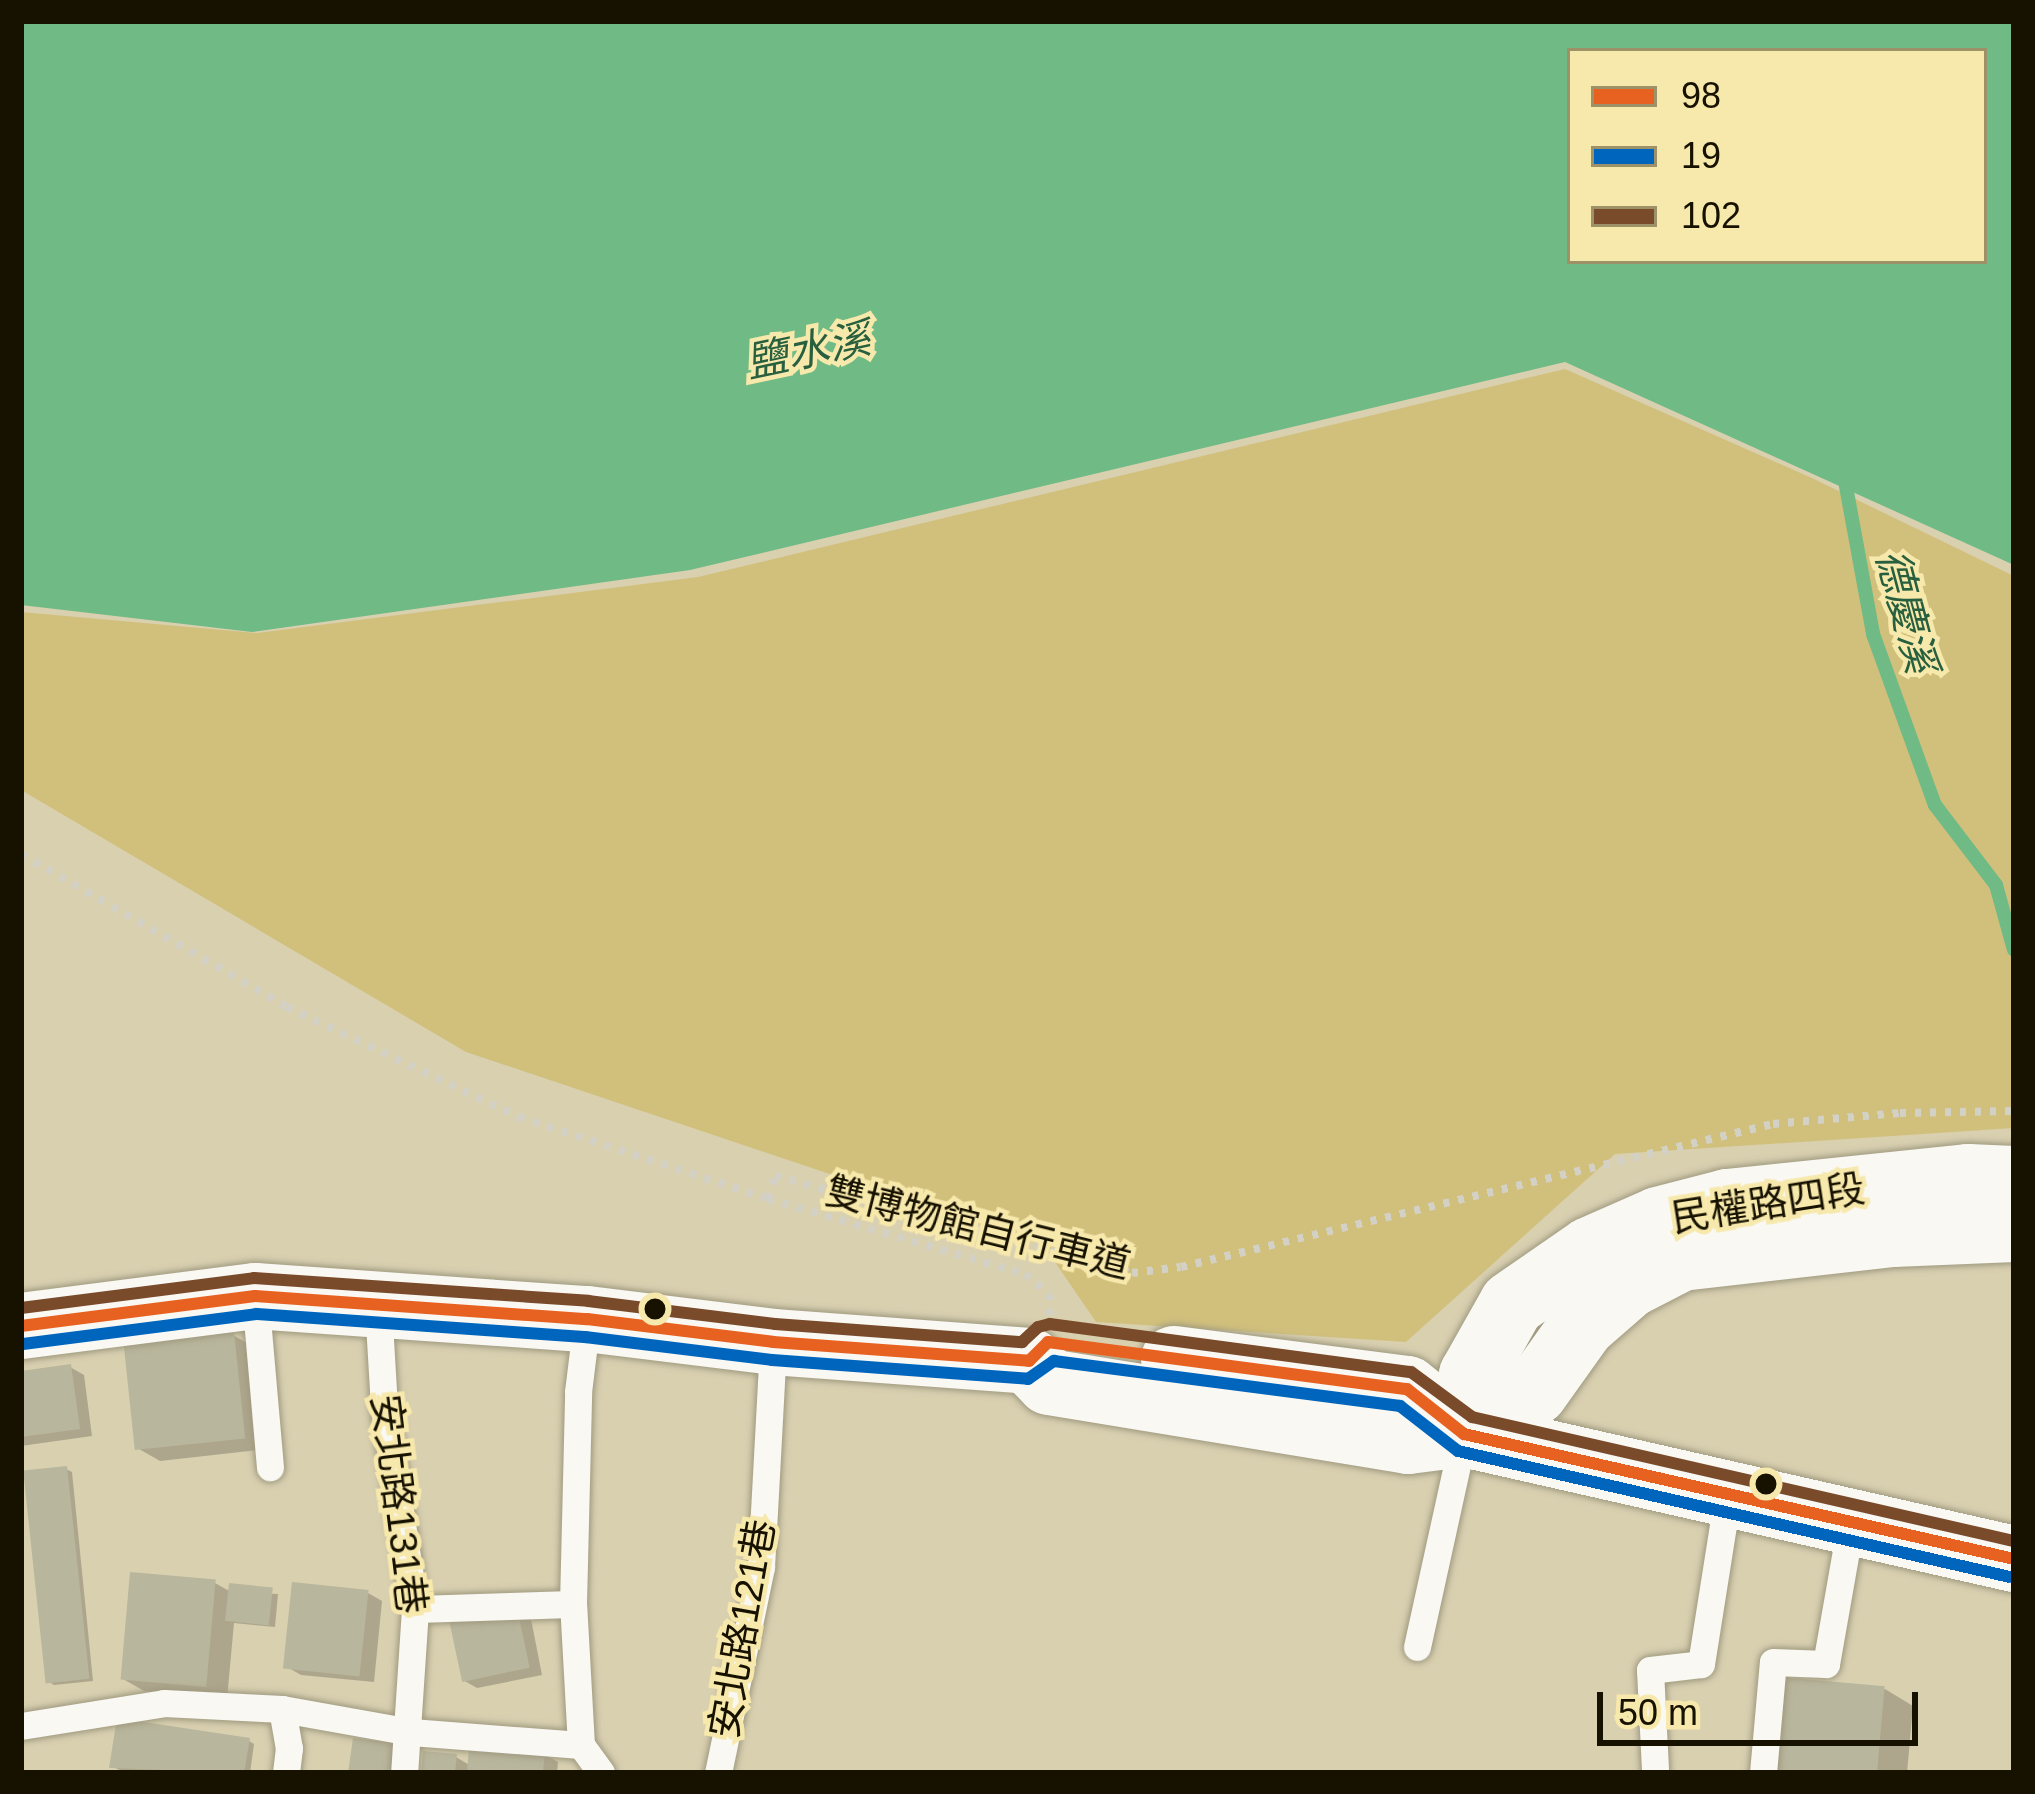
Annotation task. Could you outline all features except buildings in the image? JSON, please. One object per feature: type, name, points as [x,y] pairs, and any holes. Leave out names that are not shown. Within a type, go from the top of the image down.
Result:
[{"type":"street","name":"民權路四段","points":[[1464,1434],[1472,1375],[1513,1304],[1607,1242],[1658,1220],[1727,1202],[1968,1177],[2014,1179]]},
{"type":"street","name":"民權路四段","points":[[1464,1434],[1534,1392],[1582,1326],[1629,1286],[1682,1258],[1893,1234],[2014,1229]]},
{"type":"street","points":[[23,1313],[255,1296],[587,1319],[773,1342],[1038,1352],[1407,1389],[1464,1434],[2014,1558]]},
{"type":"lane","points":[[255,1296],[270,1467]]},
{"type":"lane","name":"安北路131巷","points":[[378,1306],[384,1408],[415,1609],[411,1732],[404,1773]]},
{"type":"lane","points":[[587,1319],[578,1392],[572,1604],[580,1745],[601,1773]]},
{"type":"lane","name":"安北路121巷","points":[[718,1773],[761,1567],[773,1342]]},
{"type":"lane","points":[[1417,1647],[1464,1434]]},
{"type":"lane","points":[[1663,1772],[1650,1670],[1701,1664],[1728,1493]]},
{"type":"lane","points":[[1763,1773],[1773,1662],[1826,1664],[1851,1522]]},
{"type":"lane","points":[[415,1609],[572,1604]]},
{"type":"lane","points":[[21,1726],[164,1703],[282,1709],[411,1732],[580,1745]]},
{"type":"lane","points":[[282,1709],[289,1748],[286,1773]]},
{"type":"path","name":"雙博物館自行車道","points":[[21,854],[287,1007],[519,1117],[769,1199],[775,1176],[1132,1273],[1180,1267],[1773,1124],[1900,1113],[2014,1111]]},
{"type":"path","points":[[769,1199],[1025,1274],[1049,1294],[1038,1352]]},
{"type":"shaded area","points":[[1565,369],[1812,478],[2014,576],[2014,1128],[1615,1154],[1406,1342],[1096,1322],[1044,1246],[466,1052],[21,790],[21,612],[257,633],[698,577]]},
{"type":"water","name":"鹽水溪","points":[[21,21],[2014,21],[2014,565],[1565,362],[690,570],[252,632],[21,605]]},
{"type":"waterway","name":"德慶溪","points":[[1843,470],[1873,634],[1935,805],[1996,885],[2014,950]]},
{"type":"transit line","name":"102","points":[[21,1308],[254,1278],[588,1301],[775,1324],[1022,1342],[1038,1327],[1050,1324],[1411,1372],[1472,1417],[2014,1541]]},
{"type":"transit line","name":"98","points":[[21,1326],[255,1296],[587,1319],[773,1342],[1029,1361],[1048,1342],[1407,1389],[1464,1434],[2014,1559]]},
{"type":"transit line","name":"19","points":[[23,1344],[256,1314],[585,1337],[772,1360],[1028,1379],[1054,1361],[1400,1406],[1458,1451],[2010,1577]]}]
